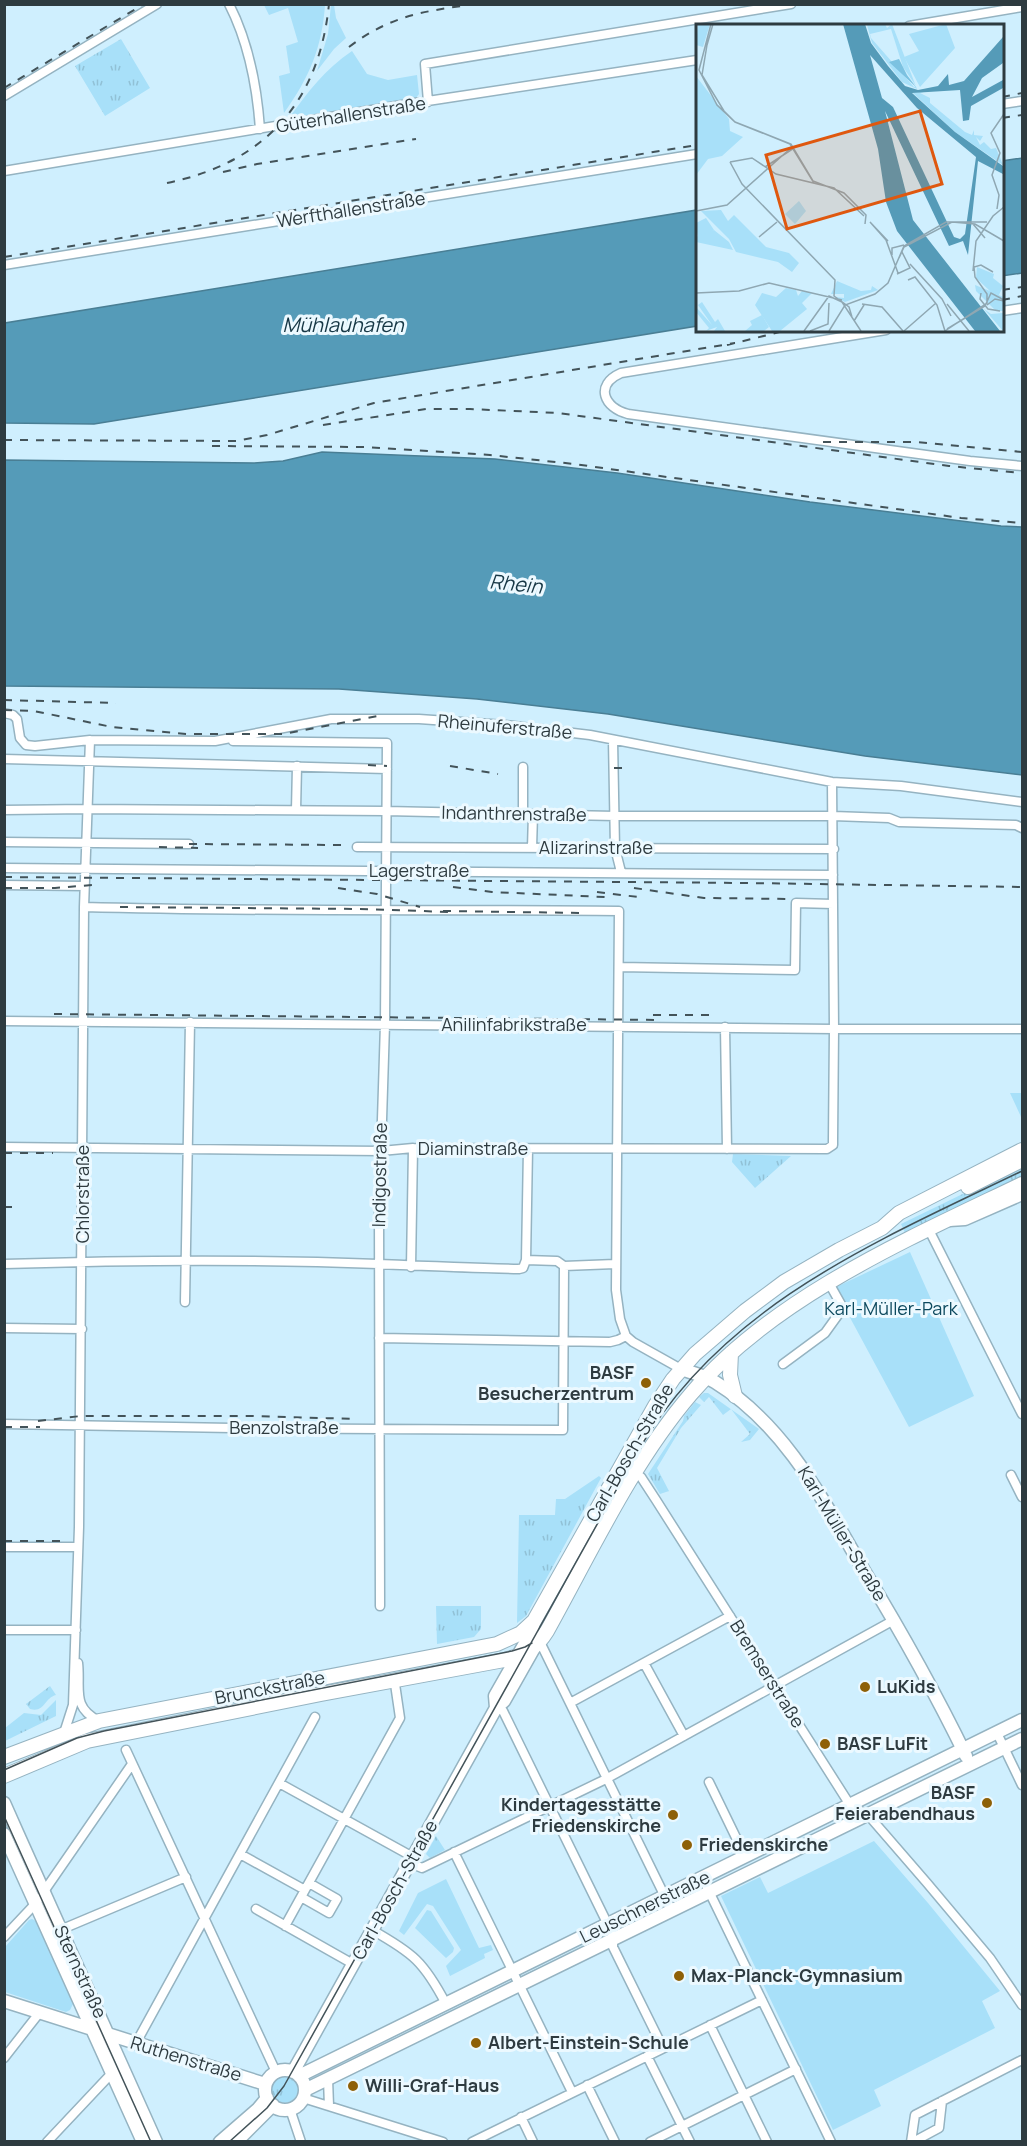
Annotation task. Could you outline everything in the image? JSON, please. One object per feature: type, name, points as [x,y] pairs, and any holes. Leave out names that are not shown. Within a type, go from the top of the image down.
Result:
[{"type":"main road","name":"Carl-Bosch-Straße","points":[[534,1621],[655,1406],[681,1369],[695,1354],[769,1293],[839,1250],[882,1228],[899,1213],[1023,1150]]},
{"type":"main road","points":[[882,1228],[1023,1160]]},
{"type":"main road","points":[[948,1220],[1023,1184]]},
{"type":"main road","name":"Carl-Bosch-Straße","points":[[537,1645],[635,1473],[672,1418],[706,1377],[731,1353],[829,1283],[948,1220]]},
{"type":"main road","points":[[769,1293],[761,1310],[763,1315],[773,1321]]},
{"type":"main road","points":[[731,1353],[730,1376],[735,1396]]},
{"type":"main road","name":"Brunckstraße","points":[[4,1757],[99,1721],[497,1644],[520,1633],[534,1621]]},
{"type":"main road","name":"Brunckstraße","points":[[4,1776],[87,1742],[517,1657],[537,1645]]},
{"type":"street","points":[[4,96],[157,4]]},
{"type":"street","points":[[229,4],[240,29],[252,69],[260,129]]},
{"type":"street","points":[[428,102],[425,64],[791,4]]},
{"type":"street","points":[[919,24],[998,8],[1023,7]]},
{"type":"street","name":"Güterhallenstraße","points":[[4,171],[696,60]]},
{"type":"street","points":[[1003,104],[1023,101]]},
{"type":"street","name":"Werfthallenstraße","points":[[4,265],[696,154]]},
{"type":"street","points":[[1003,311],[1023,308]]},
{"type":"street","points":[[874,332],[621,373],[613,377],[606,386],[606,399],[614,409],[628,414],[970,461],[1023,466]]},
{"type":"street","name":"Rheinuferstraße","points":[[4,714],[13,715],[17,719],[20,738],[26,745],[35,746],[90,740],[215,741],[331,719],[419,719],[505,725],[614,740],[832,782],[902,786],[1023,802]]},
{"type":"street","name":"Chlorstraße","points":[[76,1671],[81,1425],[84,907],[90,740]]},
{"type":"street","points":[[614,740],[615,848],[621,872]]},
{"type":"street","name":"Indigostraße","points":[[215,741],[387,743],[385,1024],[379,1264],[380,1606]]},
{"type":"street","points":[[4,759],[387,769]]},
{"type":"street","points":[[296,810],[297,765]]},
{"type":"street","points":[[523,767],[523,814]]},
{"type":"street","points":[[832,782],[834,1029]]},
{"type":"street","name":"Indanthrenstraße","points":[[4,810],[296,810],[615,816],[833,816],[889,818],[899,822],[1016,825],[1023,828]]},
{"type":"street","points":[[532,848],[533,814]]},
{"type":"street","points":[[4,842],[189,844]]},
{"type":"street","name":"Alizarinstraße","points":[[357,847],[834,849]]},
{"type":"street","name":"Lagerstraße","points":[[4,868],[833,875]]},
{"type":"street","points":[[4,885],[85,885]]},
{"type":"street","points":[[619,967],[795,970],[796,903],[833,904]]},
{"type":"street","points":[[84,907],[231,911],[385,909],[619,911],[615,1264],[616,1304],[626,1335],[610,1342],[379,1338]]},
{"type":"street","name":"Anilinfabrikstraße","points":[[4,1020],[1023,1029]]},
{"type":"street","points":[[185,1302],[190,1022]]},
{"type":"street","points":[[725,1027],[727,1149]]},
{"type":"street","name":"Diaminstraße","points":[[4,1148],[381,1151],[413,1148],[827,1149],[833,1145],[834,1029]]},
{"type":"street","points":[[411,1267],[413,1148]]},
{"type":"street","points":[[4,1264],[186,1262],[379,1264],[411,1267],[519,1269],[523,1268],[526,1260],[528,1149]]},
{"type":"street","points":[[948,1220],[964,1219],[1023,1194]]},
{"type":"street","points":[[928,1230],[1023,1413]]},
{"type":"street","points":[[526,1260],[557,1261],[564,1266],[615,1264]]},
{"type":"street","points":[[563,1340],[564,1266]]},
{"type":"street","points":[[783,1364],[825,1334],[843,1308],[829,1283]]},
{"type":"street","points":[[4,1328],[82,1329]]},
{"type":"street","name":"Karl-Müller-Straße","points":[[626,1335],[633,1342],[681,1369],[706,1377],[735,1396],[762,1420],[794,1455],[894,1620],[971,1765]]},
{"type":"street","name":"Benzolstraße","points":[[4,1424],[562,1430],[563,1340]]},
{"type":"street","name":"Bremserstraße","points":[[635,1473],[641,1477],[656,1500],[850,1804],[869,1816],[990,1958],[1023,2005]]},
{"type":"street","points":[[1011,1475],[1023,1497]]},
{"type":"street","points":[[4,1547],[78,1547]]},
{"type":"street","points":[[570,1703],[730,1616]]},
{"type":"street","points":[[279,1783],[344,1819],[422,1868],[608,1778],[894,1620]]},
{"type":"street","name":"Carl-Bosch-Straße","points":[[496,1708],[495,1696],[532,1631],[534,1621]]},
{"type":"street","points":[[4,1630],[76,1630]]},
{"type":"street","points":[[537,1645],[570,1703],[672,1911]]},
{"type":"street","name":"Carl-Bosch-Straße","points":[[296,2074],[372,1930],[496,1708],[504,1701],[537,1645]]},
{"type":"street","points":[[644,1663],[684,1736]]},
{"type":"street","points":[[76,1671],[82,1710],[99,1721]]},
{"type":"street","points":[[64,1733],[73,1705],[76,1671]]},
{"type":"street","points":[[285,1926],[400,1718],[395,1684],[397,1679]]},
{"type":"street","points":[[496,1708],[503,1712],[609,1925],[613,1935],[613,1947],[663,2048]]},
{"type":"street","points":[[121,2061],[125,2051],[136,2043],[315,1717]]},
{"type":"street","name":"Leuschnerstraße","points":[[296,2074],[609,1925],[1023,1720]]},
{"type":"street","points":[[997,1733],[1023,1785]]},
{"type":"street","name":"Leuschnerstraße","points":[[304,2094],[328,2079],[1023,1739]]},
{"type":"street","points":[[126,1750],[276,2072]]},
{"type":"street","points":[[4,1937],[36,1903],[132,1764]]},
{"type":"street","points":[[709,1782],[746,1856]]},
{"type":"street","name":"Sternstraße","points":[[4,1803],[60,1930],[110,2035],[156,2142]]},
{"type":"street","name":"Sternstraße","points":[[4,1834],[142,2142]]},
{"type":"street","points":[[454,1852],[572,2092]]},
{"type":"street","points":[[240,1854],[305,1890]]},
{"type":"street","points":[[60,1930],[186,1877]]},
{"type":"street","points":[[703,1879],[830,2141]]},
{"type":"street","points":[[256,1910],[353,1965]]},
{"type":"street","points":[[372,1930],[404,1948],[418,1960],[431,1975],[446,2004]]},
{"type":"street","points":[[472,2142],[762,2000]]},
{"type":"street","name":"Ruthenstraße","points":[[4,2001],[266,2084]]},
{"type":"street","points":[[69,2022],[82,2006]]},
{"type":"street","points":[[4,2058],[40,2012]]},
{"type":"street","points":[[710,2025],[767,2142]]},
{"type":"street","points":[[647,2056],[690,2142]]},
{"type":"street","points":[[912,2142],[915,2115],[1023,2060]]},
{"type":"street","points":[[650,2142],[796,2069]]},
{"type":"street","points":[[304,2094],[297,2105],[290,2109],[281,2109],[270,2102],[266,2084],[276,2072],[284,2070],[296,2074],[304,2094],[329,2106],[443,2142]]},
{"type":"street","points":[[47,2142],[112,2073]]},
{"type":"street","points":[[328,2079],[329,2106]]},
{"type":"street","points":[[587,2085],[615,2142]]},
{"type":"street","points":[[912,2142],[939,2128],[942,2101]]},
{"type":"street","points":[[220,2142],[258,2109],[270,2102]]},
{"type":"street","points":[[236,2142],[270,2102]]},
{"type":"street","points":[[290,2109],[301,2142]]},
{"type":"street","points":[[521,2117],[533,2142]]},
{"type":"green space","points":[[264,5],[325,5],[321,35],[313,62],[301,87],[284,113],[279,76],[290,73],[286,46],[298,42],[288,8],[269,15]]},
{"type":"green space","points":[[331,5],[334,5],[336,18],[346,38],[317,71],[328,34]]},
{"type":"green space","points":[[121,39],[150,88],[105,116],[75,66]]},
{"type":"green space","points":[[352,51],[367,74],[388,80],[417,75],[419,94],[416,98],[289,118],[325,73]]},
{"type":"green space","points":[[1010,1093],[1022,1093],[1022,1119]]},
{"type":"green space","points":[[733,1154],[791,1156],[755,1188],[732,1162]]},
{"type":"green space","points":[[1022,1165],[1022,1180],[906,1235],[901,1224]]},
{"type":"green space","name":"Karl-Müller-Park","points":[[910,1252],[974,1396],[909,1427],[834,1288]]},
{"type":"green space","points":[[708,1393],[731,1409],[723,1415],[709,1397],[704,1402],[699,1397]]},
{"type":"green space","points":[[695,1402],[701,1405],[681,1428],[657,1468],[669,1491],[660,1494],[648,1474]]},
{"type":"green space","points":[[731,1410],[759,1429],[750,1440],[741,1442],[750,1434]]},
{"type":"green space","points":[[599,1476],[601,1478],[526,1616],[517,1623],[519,1515],[555,1515],[556,1499],[565,1499]]},
{"type":"green space","points":[[436,1606],[481,1606],[481,1629],[474,1637],[437,1644]]},
{"type":"green space","points":[[50,1686],[56,1695],[39,1709],[30,1709],[26,1704]]},
{"type":"green space","points":[[56,1700],[56,1716],[5,1741],[5,1728],[24,1713],[41,1715]]},
{"type":"green space","points":[[436,1836],[445,1850],[430,1858],[426,1854]]},
{"type":"green space","points":[[874,1841],[1000,1991],[982,2001],[995,2028],[874,2090],[881,2106],[833,2130],[721,1896],[760,1877],[768,1893]]},
{"type":"green space","points":[[446,1879],[479,1948],[491,1945],[493,1950],[484,1954],[485,1958],[450,1976],[446,1966],[461,1950],[433,1906],[427,1904],[404,1935],[399,1931],[418,1893]]},
{"type":"green space","points":[[427,1910],[431,1911],[454,1948],[446,1958],[415,1928]]},
{"type":"green space","points":[[32,1919],[36,1921],[73,2004],[66,2012],[5,1992],[5,1947]]},
{"type":"green space","points":[[284,2075],[294,2079],[298,2089],[294,2099],[284,2103],[274,2099],[270,2089],[274,2079]]},
{"type":"water","points":[[1022,158],[1022,273],[1003,276],[1003,161]]},
{"type":"water","name":"Mühlauhafen","points":[[696,210],[696,326],[94,424],[5,423],[5,323]]},
{"type":"water","name":"Rhein","points":[[322,452],[495,459],[617,473],[810,502],[1022,527],[1022,775],[865,756],[608,714],[477,699],[339,689],[5,686],[5,460],[254,463],[283,461]]},
{"type":"tram line","points":[[229,2142],[267,2108],[284,2086],[638,1451],[673,1400],[713,1356],[758,1317],[807,1283],[859,1252],[1022,1171]]},
{"type":"tram line","points":[[4,1770],[77,1738],[104,1731],[512,1651],[532,1643]]},
{"type":"tram line","points":[[4,1816],[151,2142]]},
{"type":"railway","points":[[4,88],[144,4]]},
{"type":"railway","points":[[167,183],[201,174],[232,161],[258,144],[281,123],[299,99],[313,71],[323,39],[329,4]]},
{"type":"railway","points":[[349,47],[364,36],[394,21],[424,12],[476,4]]},
{"type":"railway","points":[[1003,97],[1022,93]]},
{"type":"railway","points":[[1003,118],[1022,115]]},
{"type":"railway","points":[[223,172],[257,164],[416,139]]},
{"type":"railway","points":[[4,257],[696,145]]},
{"type":"railway","points":[[1003,290],[1022,287]]},
{"type":"railway","points":[[1003,300],[1022,296]]},
{"type":"railway","points":[[727,345],[780,332]]},
{"type":"railway","points":[[4,440],[236,441],[267,435],[374,403],[735,343]]},
{"type":"railway","points":[[323,425],[426,409],[558,413],[949,466],[1022,473]]},
{"type":"railway","points":[[823,442],[916,442],[1022,452]]},
{"type":"railway","points":[[212,446],[364,447],[490,455],[574,464],[961,518],[1022,523]]},
{"type":"railway","points":[[4,700],[116,703]]},
{"type":"railway","points":[[4,710],[34,711],[112,727],[186,734],[283,734],[383,715]]},
{"type":"railway","points":[[368,765],[387,766]]},
{"type":"railway","points":[[450,766],[498,774]]},
{"type":"railway","points":[[614,768],[625,768]]},
{"type":"railway","points":[[189,844],[344,845]]},
{"type":"railway","points":[[159,847],[198,848]]},
{"type":"railway","points":[[4,877],[1022,887]]},
{"type":"railway","points":[[4,888],[93,885]]},
{"type":"railway","points":[[453,887],[492,892],[605,897]]},
{"type":"railway","points":[[338,888],[377,894],[420,907]]},
{"type":"railway","points":[[634,888],[704,898],[793,899]]},
{"type":"railway","points":[[597,892],[638,897]]},
{"type":"railway","points":[[120,907],[451,912]]},
{"type":"railway","points":[[443,911],[583,913]]},
{"type":"railway","points":[[54,1014],[662,1020]]},
{"type":"railway","points":[[653,1015],[710,1015]]},
{"type":"railway","points":[[4,1153],[53,1153]]},
{"type":"railway","points":[[4,1207],[14,1207]]},
{"type":"railway","points":[[38,1421],[81,1416],[250,1416],[356,1419]]},
{"type":"railway","points":[[4,1427],[40,1427]]},
{"type":"railway","points":[[4,1541],[66,1541]]},
{"type":"place","name":"BASF Besucherzentrum","points":[[646,1383]]},
{"type":"place","name":"LuKids","points":[[865,1687]]},
{"type":"place","name":"BASF LuFit","points":[[825,1744]]},
{"type":"place","name":"BASF Feierabendhaus","points":[[987,1803]]},
{"type":"place","name":"Kindertagesstätte Friedenskirche","points":[[673,1815]]},
{"type":"place","name":"Friedenskirche","points":[[687,1845]]},
{"type":"place","name":"Max-Planck-Gymnasium","points":[[679,1976]]},
{"type":"place","name":"Albert-Einstein-Schule","points":[[476,2043]]},
{"type":"place","name":"Willi-Graf-Haus","points":[[353,2086]]}]
